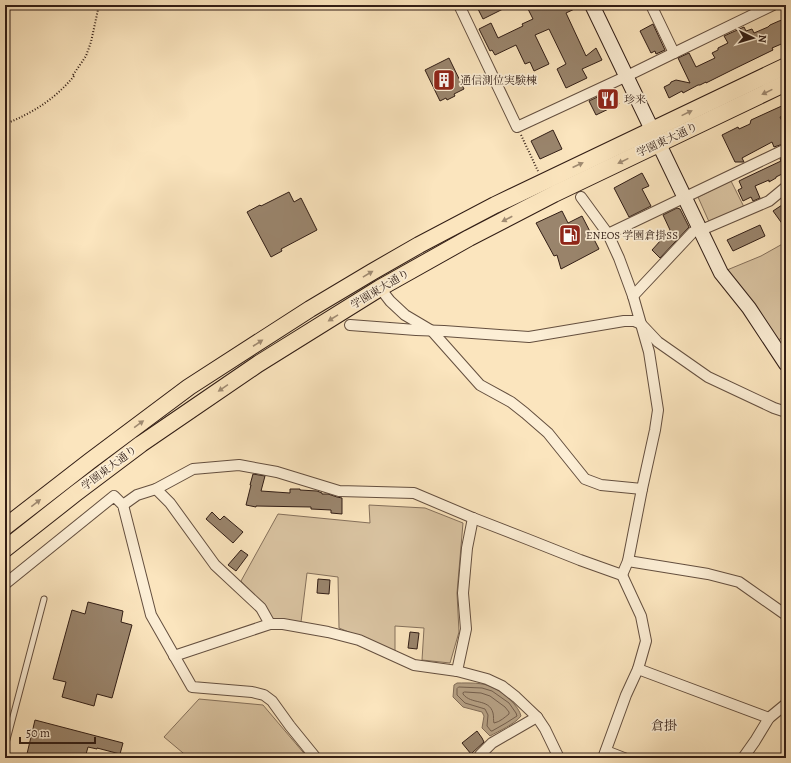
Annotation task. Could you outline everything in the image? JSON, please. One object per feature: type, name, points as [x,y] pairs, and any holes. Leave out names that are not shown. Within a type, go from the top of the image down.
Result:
[{"type":"main road","name":"学園東大通り","points":[[5,548],[141,444],[258,364],[380,288],[468,238],[554,194],[786,66]]},
{"type":"main road","name":"学園東大通り","points":[[5,527],[189,387],[310,309],[419,244],[543,181],[786,83]]},
{"type":"street","points":[[459,5],[517,127],[774,5]]},
{"type":"street","points":[[592,5],[721,273],[749,308],[786,364]]},
{"type":"street","points":[[651,5],[674,52]]},
{"type":"street","points":[[608,234],[786,149]]},
{"type":"street","points":[[633,296],[693,232],[706,228],[769,200],[786,188]]},
{"type":"street","points":[[581,197],[608,234],[619,258],[633,296],[649,352],[658,410],[656,430],[642,489],[628,561],[622,575]]},
{"type":"street","points":[[380,288],[390,301],[405,314],[432,331],[480,384],[511,402],[548,433],[585,479],[601,485],[642,489]]},
{"type":"street","points":[[350,325],[529,337],[624,321],[634,321],[641,324],[658,342],[708,376],[774,408],[786,412]]},
{"type":"street","points":[[123,505],[137,495],[156,489],[192,470],[239,465],[277,472],[339,491],[414,493],[473,518],[622,575],[641,616],[646,641],[638,669],[626,695],[604,755],[624,758]]},
{"type":"street","points":[[156,489],[170,503],[215,565],[261,608],[270,624]]},
{"type":"street","points":[[5,584],[114,496],[123,505],[151,615],[192,687],[252,692],[264,696],[272,701],[316,758]]},
{"type":"street","points":[[457,671],[466,629],[463,594],[467,548],[473,518]]},
{"type":"street","points":[[628,561],[708,574],[739,582],[786,616]]},
{"type":"street","points":[[174,656],[270,624],[283,624],[328,632],[358,640],[414,665],[457,671],[487,679],[502,686],[529,708],[537,717],[559,758]]},
{"type":"street","points":[[638,669],[769,718]]},
{"type":"street","points":[[743,758],[769,718],[786,704]]},
{"type":"street","points":[[480,758],[480,756],[492,743],[537,717]]},
{"type":"lane","points":[[5,748],[44,599]]},
{"type":"path","points":[[5,124],[22,117],[44,104],[66,86],[74,76],[86,56],[91,42],[99,5]]},
{"type":"path","points":[[517,127],[543,181]]},
{"type":"shaded area","points":[[731,181],[744,207],[710,224],[698,197]]},
{"type":"shaded area","points":[[786,242],[786,335],[777,341],[727,270],[761,256]]},
{"type":"shaded area","points":[[369,505],[425,508],[463,523],[457,593],[459,632],[450,663],[422,660],[424,628],[395,626],[395,651],[339,628],[338,577],[307,573],[301,622],[273,620],[241,581],[278,514],[370,523]]},
{"type":"shaded area","points":[[199,699],[263,705],[308,758],[189,758],[164,737]]},
{"type":"water","points":[[457,683],[481,684],[494,688],[510,700],[520,712],[521,716],[511,725],[490,736],[482,728],[484,716],[482,712],[463,707],[453,697],[454,685]]},
{"type":"building","points":[[476,5],[511,5],[483,19]]},
{"type":"building","points":[[526,5],[583,5],[566,13],[586,56],[596,48],[602,60],[582,69],[587,78],[566,88],[557,69],[566,64],[549,29],[535,35],[549,64],[534,71],[530,62],[525,64],[516,45],[495,55],[492,50],[490,51],[479,29],[491,23],[498,38],[523,26],[522,24],[533,19]]},
{"type":"building","points":[[786,19],[786,42],[706,83],[698,85],[683,93],[682,91],[669,98],[664,87],[671,82],[676,80],[690,83],[678,58],[689,53],[696,67],[715,58],[712,53],[728,43],[724,36],[744,27],[746,31],[752,29],[754,33]]},
{"type":"building","points":[[653,24],[665,50],[656,54],[655,51],[651,53],[640,31]]},
{"type":"building","name":"通信測位実験棟","points":[[449,58],[464,89],[454,94],[455,96],[447,100],[446,98],[440,101],[425,70]]},
{"type":"building","points":[[612,90],[619,104],[596,115],[589,101]]},
{"type":"building","points":[[786,104],[786,114],[780,117],[786,129],[786,143],[774,147],[772,142],[742,158],[744,162],[735,162],[722,135],[738,127],[739,129],[750,124],[751,120]]},
{"type":"building","points":[[553,130],[562,149],[540,159],[531,141]]},
{"type":"building","points":[[786,156],[786,172],[769,182],[769,180],[755,186],[760,198],[753,201],[751,197],[743,201],[738,190],[742,188],[739,181],[781,161],[780,159]]},
{"type":"building","points":[[642,173],[649,186],[642,189],[651,206],[629,217],[614,188]]},
{"type":"building","points":[[289,192],[294,202],[301,198],[317,230],[281,249],[282,251],[271,257],[247,212]]},
{"type":"building","points":[[782,205],[786,211],[786,229],[773,211]]},
{"type":"building","points":[[677,208],[680,209],[689,227],[660,258],[652,250],[670,230],[663,215]]},
{"type":"building","points":[[562,211],[568,223],[582,216],[599,249],[561,269],[557,255],[554,256],[536,223]]},
{"type":"building","points":[[760,225],[765,236],[733,251],[727,240]]},
{"type":"building","points":[[253,474],[265,476],[261,491],[290,493],[290,489],[300,489],[317,491],[322,494],[342,498],[342,514],[331,513],[331,510],[311,509],[311,507],[256,507],[246,505]]},
{"type":"building","points":[[212,512],[220,520],[224,516],[243,532],[233,543],[206,519]]},
{"type":"building","points":[[241,550],[248,555],[236,571],[228,565]]},
{"type":"building","points":[[318,579],[330,580],[329,594],[317,593]]},
{"type":"building","points":[[88,602],[123,611],[121,622],[132,625],[112,698],[97,694],[94,706],[62,697],[66,682],[53,679],[72,610],[85,614]]},
{"type":"building","points":[[410,632],[419,633],[417,649],[408,648]]},
{"type":"building","points":[[35,720],[123,743],[120,754],[88,747],[85,758],[26,758]]},
{"type":"building","points":[[477,731],[484,742],[471,754],[462,743]]},
{"type":"place","name":"通信測位実験棟","points":[[444,80]]},
{"type":"place","name":"珍来","points":[[608,99]]},
{"type":"place","name":"ENEOS 学園倉掛SS","points":[[570,235]]},
{"type":"district","name":"倉掛","points":[[664,725]]}]
